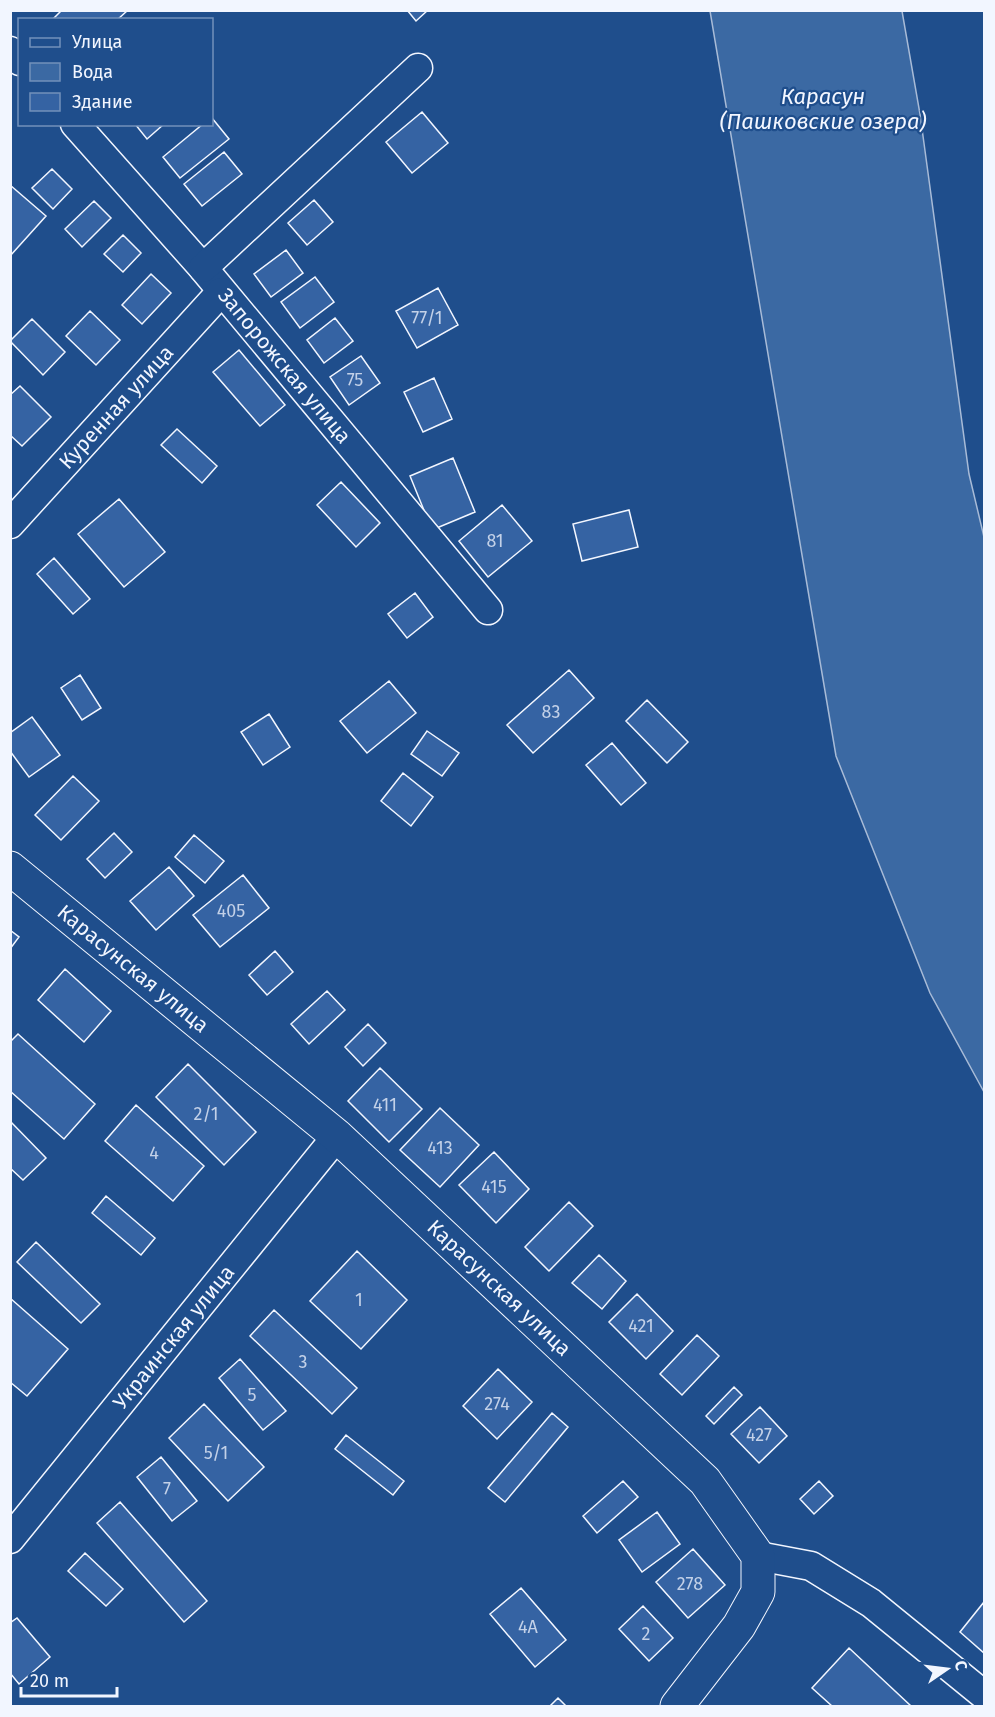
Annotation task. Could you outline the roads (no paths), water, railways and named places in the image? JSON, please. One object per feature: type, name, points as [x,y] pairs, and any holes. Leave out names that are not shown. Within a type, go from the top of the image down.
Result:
[{"type":"street","points":[[203,268],[418,68]]},
{"type":"street","name":"Запорожская улица","points":[[77,126],[203,268],[488,610]]},
{"type":"street","name":"Куренная улица","points":[[10,524],[221,292]]},
{"type":"street","name":"Карасунская улица","points":[[10,868],[337,1136],[705,1481],[758,1556]]},
{"type":"street","name":"Украинская улица","points":[[10,1539],[337,1136]]},
{"type":"street","points":[[677,1707],[739,1626],[758,1592],[758,1556],[811,1566],[861,1596],[984,1695]]},
{"type":"water","name":"Карасун (Пашковские озера)","points":[[710,11],[902,11],[920,114],[969,474],[984,537],[984,1092],[930,993],[836,756]]}]
